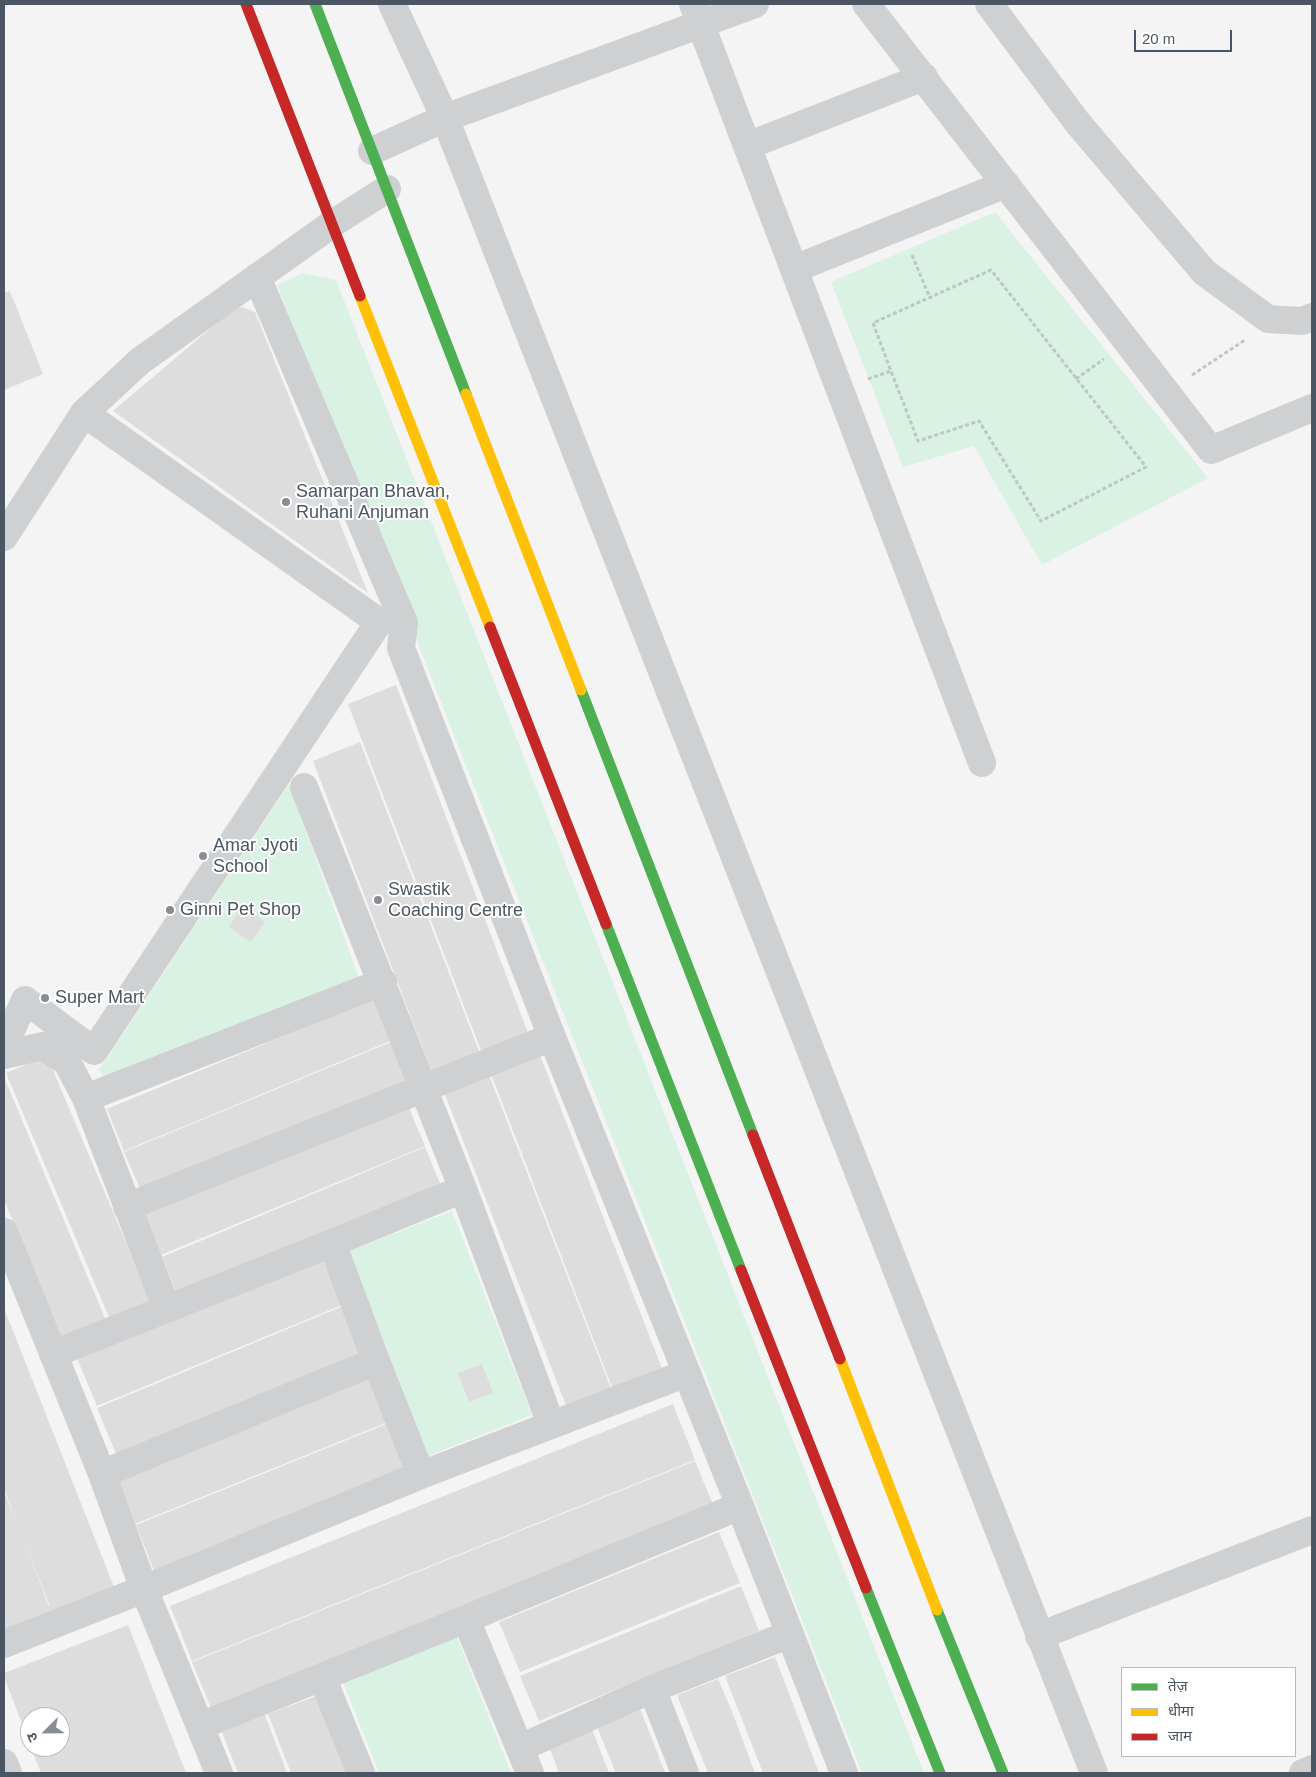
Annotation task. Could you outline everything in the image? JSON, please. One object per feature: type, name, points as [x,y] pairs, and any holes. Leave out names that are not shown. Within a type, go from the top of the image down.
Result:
[{"type":"street","points":[[246,4],[896,1667],[940,1773]]},
{"type":"street","points":[[315,4],[938,1611],[1003,1773]]},
{"type":"street","points":[[392,4],[445,118],[1094,1773]]},
{"type":"street","points":[[372,151],[445,118],[696,14],[755,4]]},
{"type":"street","points":[[866,4],[1211,450],[1312,408]]},
{"type":"street","points":[[989,4],[1077,122],[1204,272],[1268,319],[1302,321],[1312,317]]},
{"type":"street","points":[[696,14],[982,763]]},
{"type":"street","points":[[747,146],[924,77]]},
{"type":"street","points":[[794,269],[1006,184]]},
{"type":"street","points":[[4,537],[84,413],[144,358],[332,224],[387,189]]},
{"type":"street","points":[[257,277],[404,623],[401,648],[552,1037],[740,1506],[844,1773]]},
{"type":"street","points":[[4,1046],[25,1000],[94,1051],[379,622],[84,413]]},
{"type":"street","points":[[304,786],[383,982],[551,1424]]},
{"type":"street","points":[[86,1098],[383,982]]},
{"type":"street","points":[[127,1207],[552,1037]]},
{"type":"street","points":[[4,1055],[43,1046],[67,1062],[86,1098],[167,1309]]},
{"type":"street","points":[[53,1354],[332,1244],[463,1189]]},
{"type":"street","points":[[4,1232],[102,1474],[144,1589],[220,1773]]},
{"type":"street","points":[[332,1244],[421,1475]]},
{"type":"street","points":[[102,1474],[376,1361]]},
{"type":"street","points":[[4,1644],[144,1589],[421,1475],[687,1373]]},
{"type":"street","points":[[200,1726],[466,1620],[740,1506]]},
{"type":"street","points":[[1039,1636],[1312,1530]]},
{"type":"street","points":[[466,1620],[530,1773]]},
{"type":"street","points":[[520,1748],[652,1689],[790,1634]]},
{"type":"street","points":[[322,1677],[361,1773]]},
{"type":"street","points":[[652,1689],[685,1773]]},
{"type":"street","points":[[4,1763],[8,1773]]},
{"type":"street","points":[[1303,1773],[1312,1770]]},
{"type":"path","points":[[901,226],[930,298]]},
{"type":"path","points":[[991,270],[1146,467],[1041,521],[979,421],[918,441],[891,371],[873,323],[991,270]]},
{"type":"path","points":[[1166,392],[1247,340],[1257,311]]},
{"type":"path","points":[[839,389],[891,371]]},
{"type":"green space","points":[[995,212],[1208,478],[1042,565],[974,446],[903,467],[831,282]]},
{"type":"green space","points":[[302,273],[336,280],[924,1773],[862,1773],[277,285]]},
{"type":"green space","points":[[289,784],[359,978],[108,1083],[99,1070]]},
{"type":"green space","points":[[452,1211],[532,1415],[428,1456],[349,1251]]},
{"type":"green space","points":[[455,1632],[511,1773],[379,1773],[341,1677]]},
{"type":"building","points":[[10,291],[43,374],[4,390],[4,293]]},
{"type":"building","name":"Samarpan Bhavan, Ruhani Anjuman","points":[[242,307],[255,312],[368,593],[113,411],[231,311]]},
{"type":"building","points":[[396,685],[530,1038],[483,1056],[348,704]]},
{"type":"building","points":[[360,742],[481,1056],[433,1075],[313,761]]},
{"type":"building","points":[[242,906],[265,922],[251,942],[229,927]]},
{"type":"building","points":[[373,999],[390,1041],[124,1151],[107,1109]]},
{"type":"building","points":[[391,1042],[407,1082],[141,1191],[124,1152]]},
{"type":"building","points":[[540,1055],[663,1371],[613,1390],[491,1074]]},
{"type":"building","points":[[47,1056],[152,1304],[111,1322],[6,1073]]},
{"type":"building","points":[[489,1075],[612,1391],[567,1408],[444,1092]]},
{"type":"building","points":[[4,1077],[107,1323],[63,1341],[4,1200]]},
{"type":"building","points":[[407,1103],[425,1146],[161,1255],[143,1213]]},
{"type":"building","points":[[425,1147],[442,1188],[179,1299],[162,1257]]},
{"type":"building","points":[[321,1255],[342,1305],[97,1406],[76,1356]]},
{"type":"building","points":[[343,1306],[361,1352],[116,1454],[97,1408]]},
{"type":"building","points":[[4,1308],[114,1587],[4,1631],[4,1492],[17,1522],[4,1489]],"holes":[[[21,1534],[50,1606],[49,1606]]]},
{"type":"building","points":[[482,1364],[493,1393],[469,1402],[458,1373]]},
{"type":"building","points":[[369,1374],[388,1422],[135,1524],[116,1476]]},
{"type":"building","points":[[673,1404],[695,1460],[192,1661],[170,1606]]},
{"type":"building","points":[[389,1423],[408,1471],[155,1573],[136,1525]]},
{"type":"building","points":[[695,1461],[714,1507],[211,1708],[192,1662]]},
{"type":"building","points":[[719,1532],[740,1583],[520,1672],[499,1622]]},
{"type":"building","points":[[741,1586],[759,1631],[539,1721],[520,1676]]},
{"type":"building","points":[[128,1625],[186,1773],[41,1773],[35,1757],[70,1757],[70,1707],[20,1707],[20,1718],[4,1673]]},
{"type":"building","points":[[775,1657],[819,1773],[763,1773],[725,1676]]},
{"type":"building","points":[[718,1679],[755,1773],[708,1773],[689,1726],[677,1695]]},
{"type":"building","points":[[319,1695],[349,1773],[291,1773],[268,1714]]},
{"type":"building","points":[[640,1709],[665,1773],[616,1773],[597,1727]]},
{"type":"building","points":[[265,1715],[287,1773],[238,1773],[222,1732]]},
{"type":"building","points":[[592,1729],[609,1773],[559,1773],[549,1746]]},
{"type":"traffic: fast","points":[[315,4],[466,394]]},
{"type":"traffic: fast","points":[[581,690],[753,1135]]},
{"type":"traffic: fast","points":[[606,924],[741,1270]]},
{"type":"traffic: fast","points":[[866,1588],[940,1773]]},
{"type":"traffic: fast","points":[[937,1610],[1003,1773]]},
{"type":"traffic: slow","points":[[360,296],[490,627]]},
{"type":"traffic: slow","points":[[466,394],[581,690]]},
{"type":"traffic: slow","points":[[840,1359],[937,1610]]},
{"type":"traffic: jam","points":[[246,4],[360,296]]},
{"type":"traffic: jam","points":[[490,627],[606,924]]},
{"type":"traffic: jam","points":[[753,1135],[840,1359]]},
{"type":"traffic: jam","points":[[741,1270],[866,1588]]},
{"type":"place","name":"Samarpan Bhavan, Ruhani Anjuman","points":[[286,502]]},
{"type":"place","name":"Amar Jyoti School","points":[[203,856]]},
{"type":"place","name":"Swastik Coaching Centre","points":[[378,900]]},
{"type":"place","name":"Ginni Pet Shop","points":[[170,910]]},
{"type":"place","name":"Super Mart","points":[[45,998]]}]
